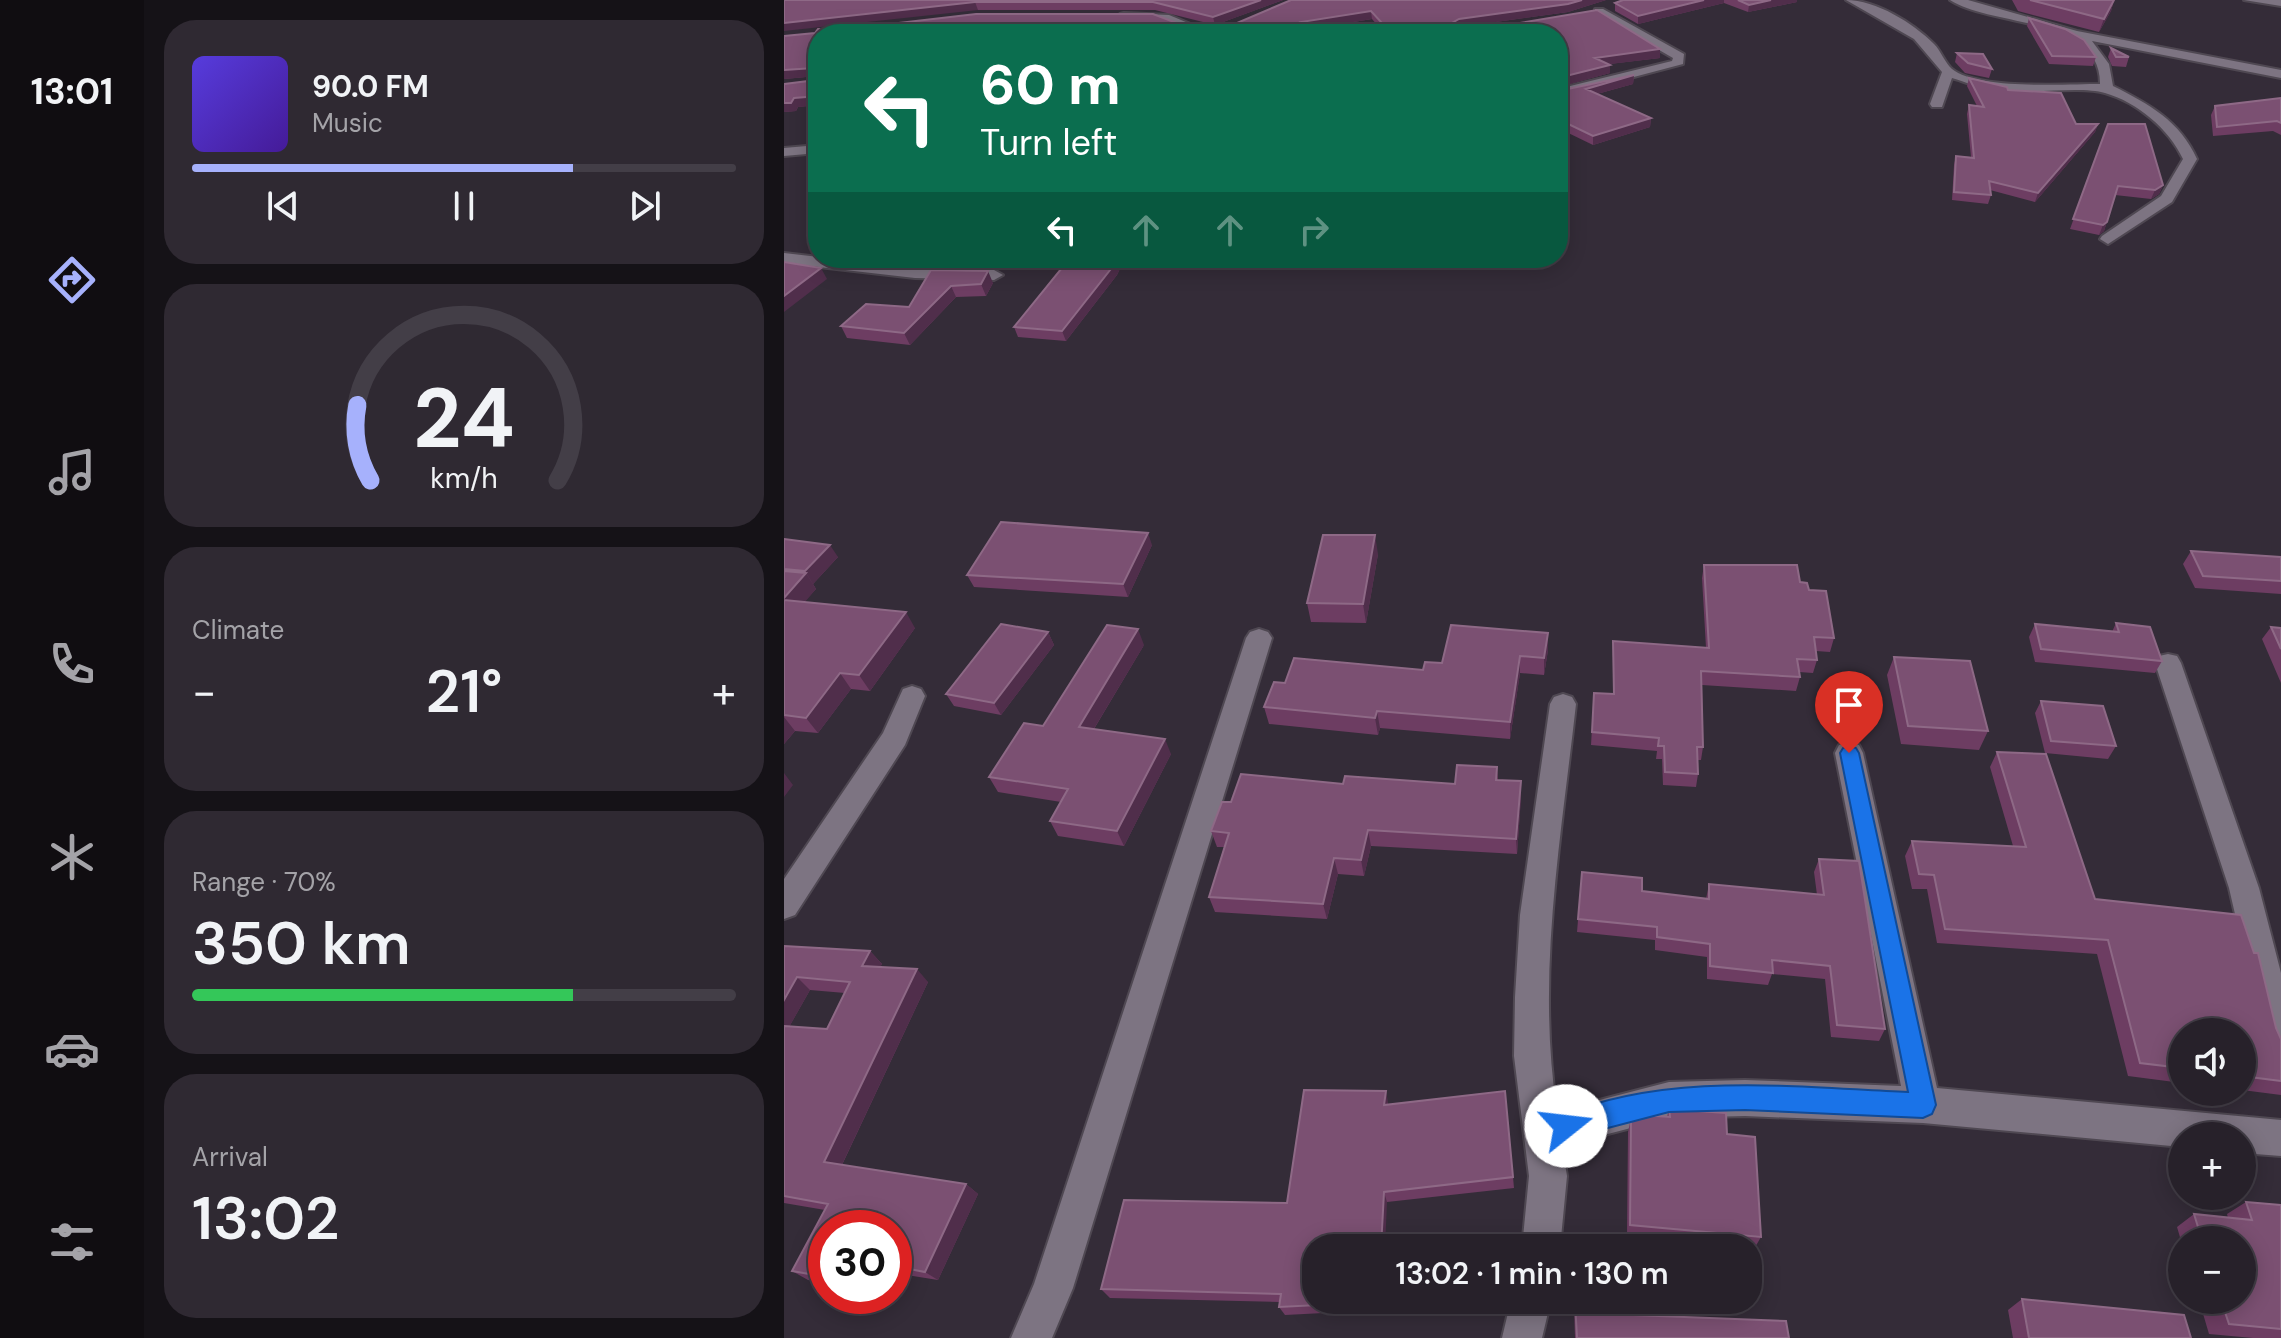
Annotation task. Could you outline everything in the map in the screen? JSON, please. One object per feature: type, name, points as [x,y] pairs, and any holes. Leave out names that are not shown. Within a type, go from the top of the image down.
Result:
[{"type":"street","points":[[1852,0],[1914,31],[1948,72],[1998,88],[2106,88],[2166,122],[2184,144],[2190,159],[2167,199],[2108,239]]},
{"type":"street","points":[[1956,0],[2075,34],[2281,74]]},
{"type":"street","points":[[2250,0],[2281,3]]},
{"type":"street","points":[[1584,14],[1617,2]]},
{"type":"street","points":[[1568,91],[1677,64],[1680,57],[1599,11]]},
{"type":"street","points":[[1114,16],[1169,18],[1182,24]]},
{"type":"street","points":[[2075,34],[2094,47],[2108,71],[2106,88]]},
{"type":"street","points":[[1937,104],[1948,72]]},
{"type":"street","points":[[784,152],[808,150]]},
{"type":"street","points":[[784,258],[808,261]]},
{"type":"street","points":[[871,268],[915,273],[994,275]]},
{"type":"street","points":[[1031,1338],[1057,1273],[1259,638]]},
{"type":"street","points":[[2168,663],[2244,888],[2281,1040]]},
{"type":"street","points":[[784,905],[895,737],[912,696]]},
{"type":"street","points":[[1542,1234],[1548,1176],[1531,1056],[1536,915],[1563,704]]},
{"type":"street","points":[[1849,753],[1923,1105]]},
{"type":"street","points":[[1542,1133],[1669,1100],[1745,1098],[1923,1105],[2281,1138]]},
{"type":"street","points":[[1522,1338],[1528,1314]]},
{"type":"building","points":[[784,0],[1261,0],[1213,17],[1153,2],[975,2],[784,23]]},
{"type":"building","points":[[1291,0],[1582,0],[1459,19],[1452,24],[1383,24],[1371,11],[1301,22],[1304,24],[1235,24]]},
{"type":"building","points":[[1623,0],[1704,0],[1638,16],[1615,3]]},
{"type":"building","points":[[1738,0],[1771,0],[1749,5]]},
{"type":"building","points":[[2030,0],[2114,0],[2104,19]]},
{"type":"building","points":[[1597,10],[1660,49],[1595,58],[1610,65],[1568,76],[1568,24],[1514,24]]},
{"type":"building","points":[[976,14],[1153,14],[1179,24],[890,24]]},
{"type":"building","points":[[2029,18],[2065,29],[2084,40],[2096,57],[2052,56]]},
{"type":"building","points":[[808,34],[808,68],[784,70],[784,36]]},
{"type":"building","points":[[2111,48],[2129,57],[2116,57]]},
{"type":"building","points":[[1957,53],[1983,54],[1992,69],[1968,63]]},
{"type":"building","points":[[1634,75],[1586,89],[1651,118],[1593,136],[1568,124],[1568,89]]},
{"type":"building","points":[[1969,78],[2007,87],[2008,90],[2061,93],[2076,124],[2098,124],[2038,193],[1989,181],[1991,195],[1954,192],[1956,156],[1974,158],[1969,105],[1984,107]]},
{"type":"building","points":[[808,81],[808,97],[784,103],[784,84]]},
{"type":"building","points":[[2281,98],[2281,123],[2217,127],[2215,106]]},
{"type":"building","points":[[2108,124],[2145,124],[2163,185],[2155,190],[2118,186],[2107,222],[2103,225],[2073,219]]},
{"type":"building","points":[[784,262],[821,268],[784,296]]},
{"type":"building","points":[[1062,268],[1112,268],[1062,331],[1014,327]]},
{"type":"building","points":[[931,270],[988,271],[981,284],[951,286],[904,333],[841,326],[866,304],[909,307]]},
{"type":"building","points":[[1001,522],[1148,533],[1123,584],[967,575]]},
{"type":"building","points":[[1323,535],[1375,535],[1363,604],[1307,603]]},
{"type":"building","points":[[784,539],[830,545],[805,571],[784,569]]},
{"type":"building","points":[[2191,551],[2281,557],[2281,581],[2203,576]]},
{"type":"building","points":[[1704,565],[1797,565],[1800,582],[1807,583],[1809,590],[1826,591],[1834,638],[1814,637],[1817,660],[1797,659],[1800,677],[1701,671],[1703,747],[1697,747],[1698,774],[1665,772],[1664,746],[1658,746],[1659,738],[1592,732],[1594,693],[1614,694],[1613,641],[1709,648]]},
{"type":"building","points":[[784,571],[806,573],[784,598]]},
{"type":"building","points":[[784,600],[906,612],[859,675],[840,673],[806,718],[784,715]]},
{"type":"building","points":[[2116,623],[2150,627],[2162,661],[2041,649],[2035,624],[2119,632]]},
{"type":"building","points":[[1001,624],[1048,632],[994,703],[946,694]]},
{"type":"building","points":[[1107,625],[1138,629],[1079,727],[1165,739],[1117,831],[1050,821],[1068,789],[989,777],[1024,723],[1043,726]]},
{"type":"building","points":[[1451,625],[1548,633],[1544,658],[1520,656],[1510,722],[1377,711],[1375,718],[1264,707],[1274,682],[1285,683],[1294,658],[1423,670],[1425,662],[1442,663]]},
{"type":"building","points":[[2271,627],[2281,628],[2281,649]]},
{"type":"building","points":[[1894,657],[1970,661],[1988,731],[1908,726]]},
{"type":"building","points":[[2041,701],[2103,706],[2116,746],[2051,741]]},
{"type":"building","points":[[1997,752],[2046,754],[2095,899],[2241,915],[2254,953],[2258,953],[2281,1039],[2281,1081],[2256,1078],[2256,1018],[2168,1018],[2168,1066],[2140,1063],[2108,940],[1945,929],[1934,875],[1919,874],[1912,841],[2026,847]]},
{"type":"building","points":[[1457,765],[1497,767],[1496,780],[1521,781],[1516,839],[1368,830],[1361,860],[1334,858],[1323,904],[1209,897],[1229,833],[1211,831],[1222,802],[1231,802],[1241,774],[1343,784],[1345,776],[1455,784]]},
{"type":"building","points":[[1819,859],[1859,861],[1885,1029],[1837,1025],[1830,966],[1772,960],[1773,973],[1710,966],[1710,944],[1657,937],[1657,927],[1578,919],[1582,872],[1642,878],[1642,891],[1709,899],[1709,884],[1824,895]]},
{"type":"building","points":[[784,946],[870,951],[862,966],[917,969],[824,1162],[966,1184],[925,1272],[912,1269],[912,1210],[825,1210],[828,1204],[784,1196],[784,1026],[827,1029],[850,982],[797,977],[784,1000]]},
{"type":"building","points":[[1304,1090],[1386,1091],[1384,1105],[1505,1091],[1513,1177],[1384,1192],[1382,1234],[1302,1234],[1302,1306],[1279,1307],[1281,1294],[1101,1289],[1124,1200],[1287,1203]]},
{"type":"building","points":[[1669,1109],[1726,1113],[1727,1134],[1755,1137],[1761,1234],[1630,1225],[1631,1118],[1641,1115],[1670,1117]]},
{"type":"building","points":[[2256,1203],[2281,1205],[2281,1329],[2229,1324],[2226,1314],[2256,1314],[2256,1226],[2198,1226],[2194,1214],[2252,1220],[2249,1210],[2256,1210]]},
{"type":"building","points":[[808,1241],[808,1274],[792,1271]]},
{"type":"building","points":[[2022,1299],[2184,1315],[2191,1338],[2029,1338]]},
{"type":"building","points":[[1576,1314],[1786,1321],[1789,1338],[1577,1338]]},
{"type":"route","points":[[1566,1126],[1669,1100],[1745,1098],[1923,1105],[1849,753]]}]
